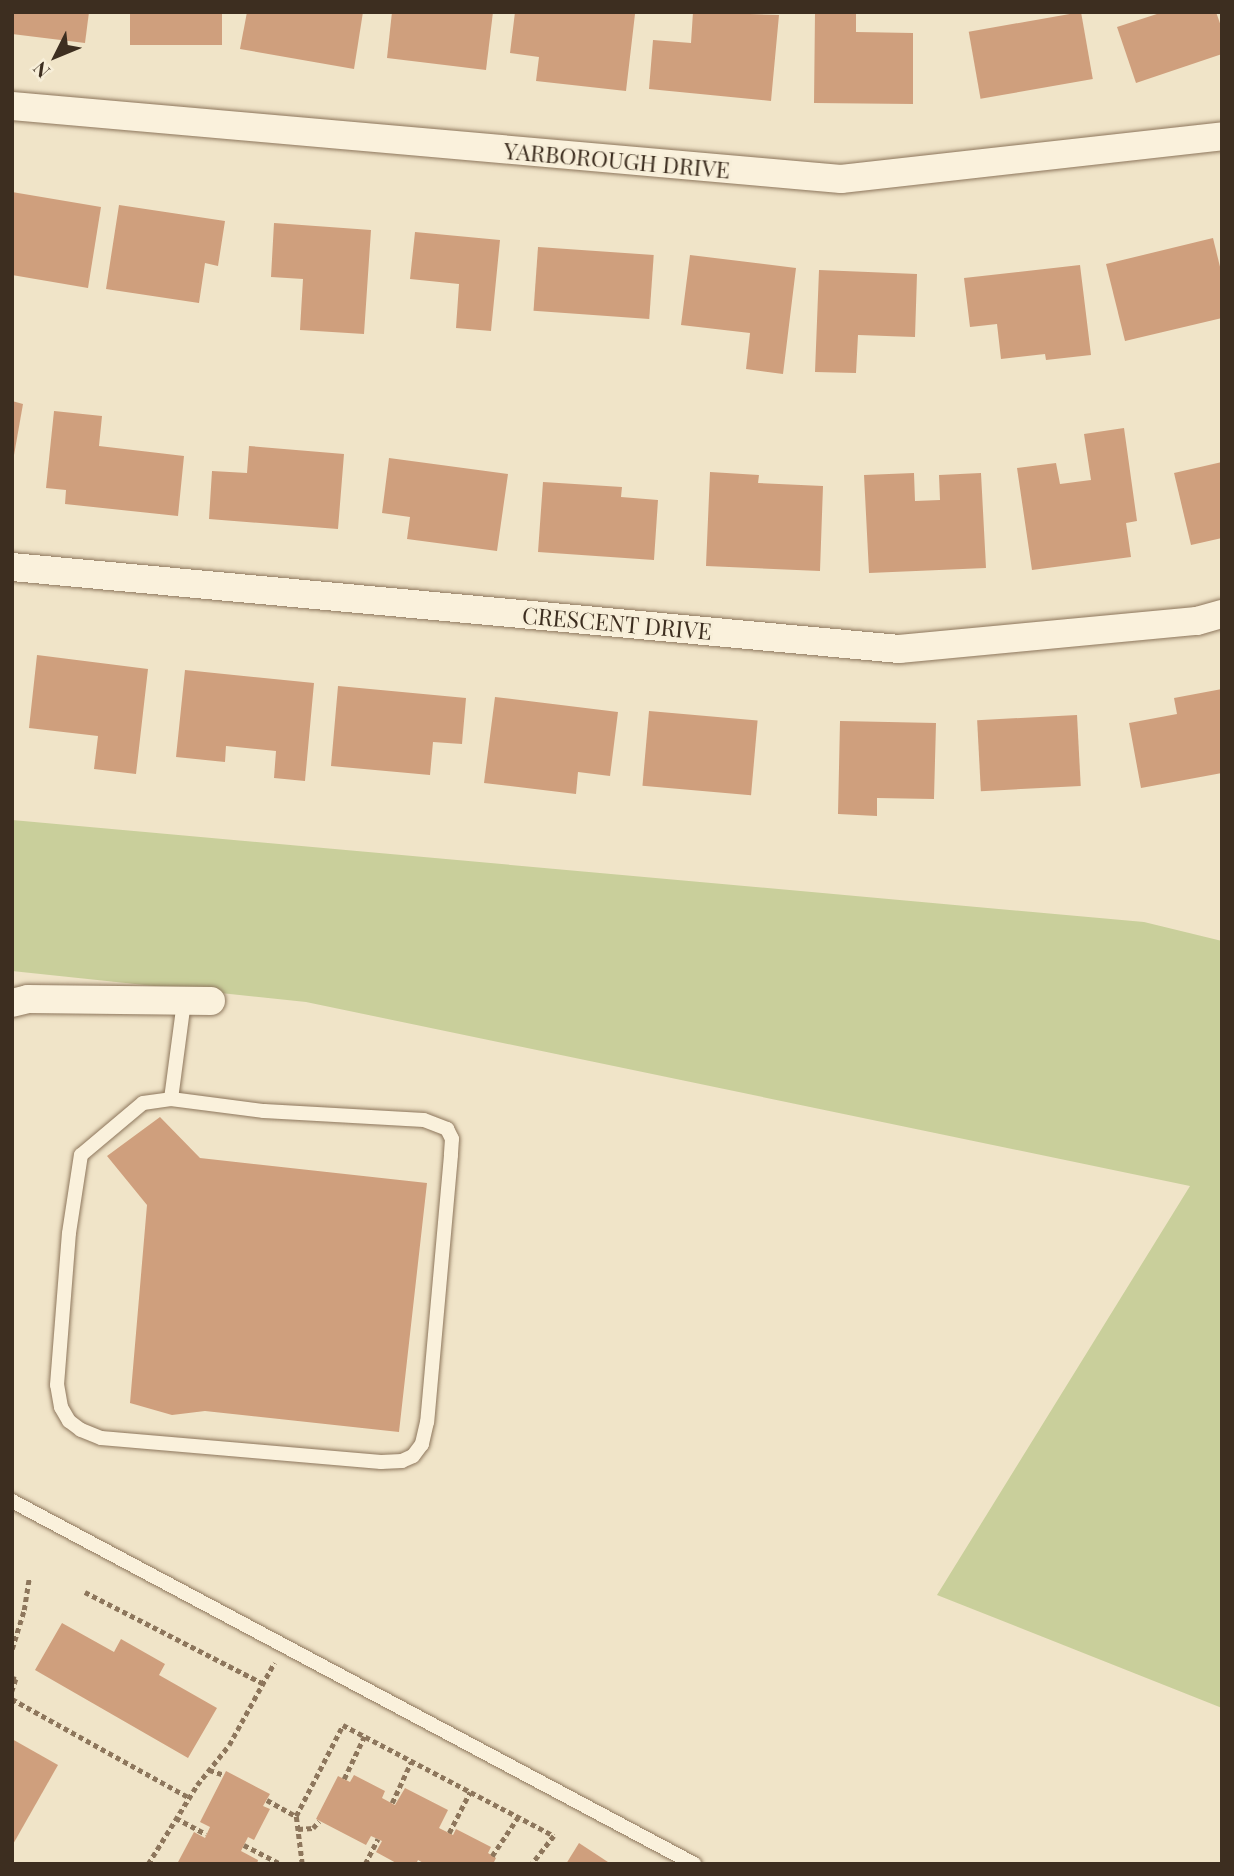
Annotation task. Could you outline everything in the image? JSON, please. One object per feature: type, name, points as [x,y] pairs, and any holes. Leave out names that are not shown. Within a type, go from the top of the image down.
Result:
[{"type":"street","name":"YARBOROUGH DRIVE","points":[[12,106],[841,179],[1222,136]]},
{"type":"street","name":"CRESCENT DRIVE","points":[[12,567],[899,649],[1197,621],[1222,614]]},
{"type":"street","points":[[12,1003],[28,999],[198,1001]]},
{"type":"lane","points":[[171,1099],[198,1001]]},
{"type":"lane","points":[[171,1099],[264,1111],[424,1120],[447,1129],[452,1139],[451,1155],[427,1422],[422,1444],[413,1456],[402,1461],[381,1462],[101,1438],[80,1430],[69,1421],[61,1407],[57,1385],[69,1233],[80,1155],[143,1103],[171,1099]]},
{"type":"lane","points":[[12,1501],[694,1864]]},
{"type":"path","points":[[12,1649],[24,1610],[29,1577]]},
{"type":"path","points":[[85,1592],[264,1684]]},
{"type":"path","points":[[149,1863],[176,1818],[229,1745],[284,1646]]},
{"type":"path","points":[[12,1678],[16,1679],[12,1691]]},
{"type":"path","points":[[12,1699],[190,1798]]},
{"type":"path","points":[[302,1864],[296,1816],[342,1725],[554,1836],[532,1864]]},
{"type":"path","points":[[344,1779],[364,1737]]},
{"type":"path","points":[[392,1803],[411,1762]]},
{"type":"path","points":[[209,1770],[224,1775]]},
{"type":"path","points":[[449,1833],[470,1792]]},
{"type":"path","points":[[267,1800],[296,1816]]},
{"type":"path","points":[[492,1856],[518,1817]]},
{"type":"path","points":[[176,1818],[206,1833]]},
{"type":"path","points":[[298,1829],[313,1828],[319,1821]]},
{"type":"path","points":[[365,1864],[378,1839]]},
{"type":"path","points":[[244,1845],[281,1864]]},
{"type":"green space","points":[[12,820],[1144,922],[1222,941],[1222,1708],[937,1595],[1190,1186],[306,1002],[12,971]]},
{"type":"building","points":[[12,12],[89,12],[85,43],[12,34]]},
{"type":"building","points":[[130,12],[222,12],[222,45],[130,45]]},
{"type":"building","points":[[247,12],[363,12],[354,69],[240,49]]},
{"type":"building","points":[[392,12],[493,12],[486,70],[387,58]]},
{"type":"building","points":[[515,12],[635,14],[626,91],[536,81],[539,57],[510,53]]},
{"type":"building","points":[[693,12],[779,15],[771,101],[649,89],[653,40],[691,43]]},
{"type":"building","points":[[815,12],[856,12],[856,32],[913,33],[913,104],[814,103]]},
{"type":"building","points":[[1081,12],[1093,79],[981,99],[969,32]]},
{"type":"building","points":[[1163,12],[1216,12],[1222,29],[1222,54],[1136,83],[1117,27]]},
{"type":"building","points":[[12,192],[101,207],[88,288],[12,275]]},
{"type":"building","points":[[119,205],[225,221],[218,266],[205,263],[199,303],[106,289]]},
{"type":"building","points":[[274,223],[371,230],[364,334],[300,330],[303,279],[271,277]]},
{"type":"building","points":[[415,232],[500,240],[491,331],[456,328],[459,284],[410,279]]},
{"type":"building","points":[[1213,238],[1222,275],[1222,318],[1125,341],[1106,264]]},
{"type":"building","points":[[538,247],[654,255],[649,319],[534,311]]},
{"type":"building","points":[[690,255],[796,268],[783,374],[746,369],[750,333],[681,325]]},
{"type":"building","points":[[1080,265],[1091,355],[1046,360],[1045,354],[1001,359],[997,324],[970,327],[964,278]]},
{"type":"building","points":[[819,270],[917,274],[915,337],[858,335],[856,373],[815,372]]},
{"type":"building","points":[[12,401],[23,404],[14,455],[12,455]]},
{"type":"building","points":[[54,411],[102,416],[99,446],[184,456],[178,516],[65,504],[66,490],[46,488]]},
{"type":"building","points":[[1124,428],[1137,521],[1126,523],[1131,557],[1032,570],[1017,468],[1056,463],[1060,484],[1091,480],[1084,434]]},
{"type":"building","points":[[249,446],[344,454],[338,529],[209,519],[212,471],[247,473]]},
{"type":"building","points":[[389,458],[508,474],[497,551],[407,539],[410,517],[382,513]]},
{"type":"building","points":[[1222,462],[1222,538],[1191,545],[1174,473]]},
{"type":"building","points":[[710,472],[759,475],[758,483],[823,486],[820,571],[706,566]]},
{"type":"building","points":[[914,473],[915,501],[940,500],[939,475],[981,473],[986,568],[869,573],[864,475]]},
{"type":"building","points":[[543,482],[622,487],[621,497],[658,500],[654,560],[538,552]]},
{"type":"building","points":[[37,655],[148,669],[136,774],[94,769],[98,736],[29,728]]},
{"type":"building","points":[[185,670],[314,683],[305,781],[274,778],[276,751],[226,746],[225,762],[176,757]]},
{"type":"building","points":[[338,686],[466,698],[462,744],[433,742],[430,775],[331,766]]},
{"type":"building","points":[[1222,689],[1222,773],[1141,788],[1129,723],[1177,714],[1174,698]]},
{"type":"building","points":[[495,697],[618,712],[610,776],[578,772],[576,794],[484,783]]},
{"type":"building","points":[[649,711],[758,720],[751,795],[642,786]]},
{"type":"building","points":[[1077,715],[1081,786],[981,791],[977,720]]},
{"type":"building","points":[[840,721],[936,723],[934,799],[877,798],[877,816],[838,814]]},
{"type":"building","points":[[160,1117],[200,1158],[427,1183],[399,1432],[205,1411],[172,1415],[130,1403],[147,1205],[107,1156]]},
{"type":"building","points":[[62,1623],[114,1652],[121,1639],[165,1664],[159,1675],[217,1708],[188,1758],[35,1670]]},
{"type":"building","points":[[12,1739],[58,1765],[12,1846]]},
{"type":"building","points":[[226,1771],[270,1794],[263,1806],[270,1809],[254,1840],[248,1837],[241,1851],[258,1860],[257,1864],[177,1864],[194,1832],[205,1838],[210,1827],[200,1822]]},
{"type":"building","points":[[354,1775],[385,1791],[382,1798],[395,1805],[405,1788],[448,1810],[439,1828],[453,1835],[456,1829],[491,1847],[488,1853],[496,1858],[493,1864],[425,1864],[418,1860],[416,1864],[398,1864],[376,1852],[382,1841],[371,1836],[366,1845],[316,1819],[338,1776],[350,1782]]},
{"type":"building","points":[[579,1843],[611,1864],[566,1864]]}]
